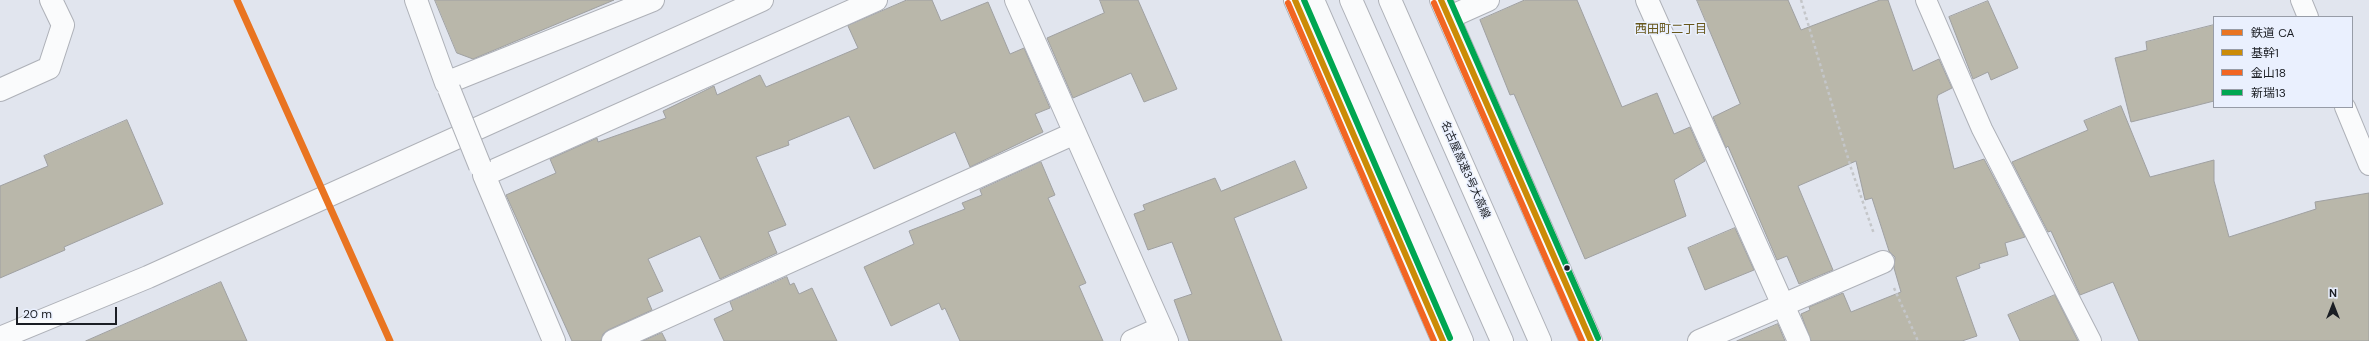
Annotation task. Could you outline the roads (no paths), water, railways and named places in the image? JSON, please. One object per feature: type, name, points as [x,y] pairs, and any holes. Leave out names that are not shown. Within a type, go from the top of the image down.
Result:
[{"type":"main road","points":[[0,90],[49,68],[63,25],[51,0]]},
{"type":"main road","points":[[416,0],[447,86],[554,341]]},
{"type":"main road","points":[[447,86],[653,0]]},
{"type":"main road","points":[[0,338],[148,277],[762,0]]},
{"type":"main road","points":[[482,171],[876,0]]},
{"type":"main road","points":[[1016,0],[1164,334],[1132,341]]},
{"type":"main road","points":[[1295,0],[1443,341]]},
{"type":"main road","points":[[1313,0],[1462,341]]},
{"type":"main road","points":[[1351,0],[1502,341]]},
{"type":"main road","name":"名古屋高速3号大高線","points":[[1390,0],[1540,341]]},
{"type":"main road","points":[[1488,0],[1446,9],[1591,341]]},
{"type":"main road","points":[[1647,0],[1798,341]]},
{"type":"main road","points":[[613,341],[1075,133]]},
{"type":"main road","points":[[1699,341],[1883,262]]},
{"type":"lane","points":[[1926,0],[1982,128],[2091,341]]},
{"type":"lane","points":[[2301,0],[2308,16]]},
{"type":"lane","points":[[2345,108],[2369,165]]},
{"type":"rail line","name":"CA","points":[[237,0],[390,341]]},
{"type":"district","name":"西田町二丁目","points":[[1671,30]]}]
